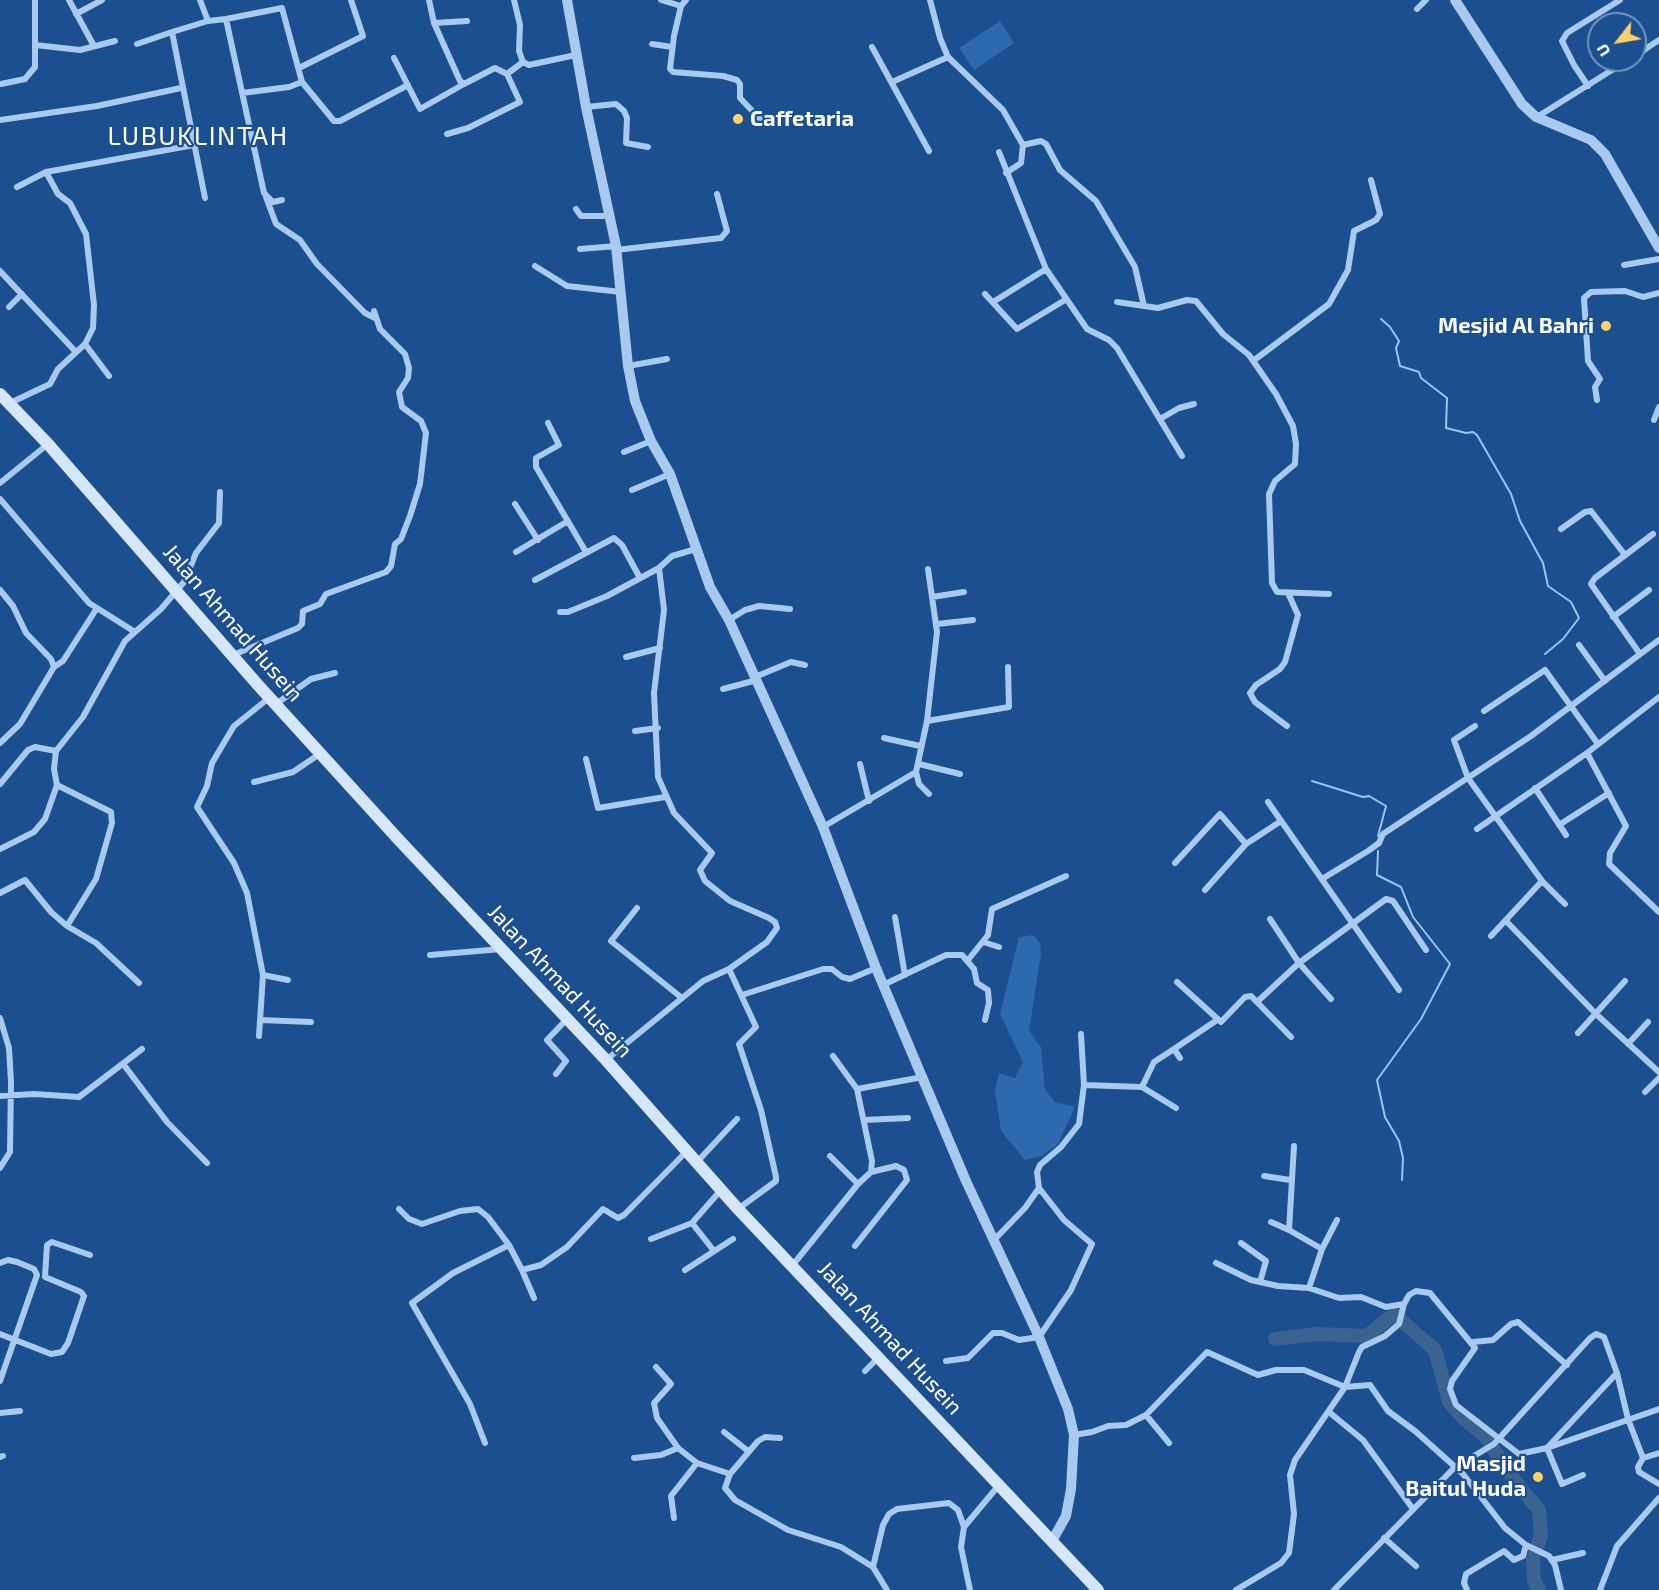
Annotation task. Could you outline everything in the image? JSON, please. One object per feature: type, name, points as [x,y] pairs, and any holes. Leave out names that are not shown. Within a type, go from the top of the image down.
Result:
[{"type":"main road","name":"Jalan Ahmad Husein","points":[[0,394],[48,444],[273,701],[606,1060],[738,1209],[999,1484],[1092,1588]]},
{"type":"street","points":[[1,84],[12,84],[30,75],[35,67],[36,0]]},
{"type":"street","points":[[69,0],[94,46]]},
{"type":"street","points":[[76,14],[102,0]]},
{"type":"street","points":[[200,0],[208,21]]},
{"type":"street","points":[[299,68],[363,36],[351,0]]},
{"type":"street","points":[[429,0],[434,23],[464,84]]},
{"type":"street","points":[[514,0],[520,25],[519,51],[523,62],[529,65],[576,55]]},
{"type":"street","points":[[567,0],[586,107],[616,248],[628,366],[635,401],[651,441],[670,474],[711,587],[729,620],[823,827],[883,985],[966,1181],[1039,1337],[1068,1409],[1074,1435],[1071,1489],[1066,1516],[1052,1541]]},
{"type":"street","points":[[661,0],[681,6]]},
{"type":"street","points":[[686,0],[681,6],[672,47],[672,70],[723,76],[736,80],[740,84],[740,98],[760,119]]},
{"type":"street","points":[[930,0],[940,38],[948,57],[1003,110],[1023,145],[1021,163],[1006,173]]},
{"type":"street","points":[[1417,9],[1426,0]]},
{"type":"street","points":[[1455,0],[1511,90],[1536,117],[1598,146],[1659,248]]},
{"type":"street","points":[[1588,86],[1562,41],[1568,33],[1620,0]]},
{"type":"street","points":[[137,44],[208,21],[226,19],[282,4],[302,82],[337,122],[408,85]]},
{"type":"street","points":[[226,19],[266,197],[276,224],[300,240],[317,264],[365,313],[375,314],[380,329],[405,354],[410,373],[400,388],[400,402],[403,409],[422,421],[426,433],[420,484],[410,516],[400,539],[395,544],[391,566],[386,572],[326,594],[321,604],[303,611],[302,624],[298,628],[233,655]]},
{"type":"street","points":[[434,23],[467,21]]},
{"type":"street","points":[[172,32],[205,198]]},
{"type":"street","points":[[35,45],[80,50],[115,41]]},
{"type":"street","points":[[652,44],[672,47]]},
{"type":"street","points":[[872,48],[929,151]]},
{"type":"street","points":[[892,82],[948,57]]},
{"type":"street","points":[[394,58],[420,109],[495,68],[507,74],[520,102],[468,128],[447,134]]},
{"type":"street","points":[[507,74],[523,62]]},
{"type":"street","points":[[1536,117],[1610,72]]},
{"type":"street","points":[[242,93],[289,87],[302,82]]},
{"type":"street","points":[[0,120],[97,106],[125,98],[182,88]]},
{"type":"street","points":[[586,107],[616,104],[624,111],[627,118],[626,143],[648,147]]},
{"type":"street","points":[[1023,145],[1039,141],[1046,144],[1060,170],[1096,201],[1135,267],[1144,306]]},
{"type":"street","points":[[17,187],[46,172],[194,145]]},
{"type":"street","points":[[999,152],[1006,173],[1024,209],[1046,269],[1065,300],[1087,329],[1118,348],[1182,456]]},
{"type":"street","points":[[9,403],[50,384],[58,369],[85,344],[93,328],[94,305],[86,234],[70,203],[58,194],[46,172]]},
{"type":"street","points":[[1253,361],[1323,311],[1335,295],[1348,270],[1354,231],[1376,220],[1380,214],[1371,180]]},
{"type":"street","points":[[580,249],[616,248],[721,238],[727,231],[717,194]]},
{"type":"street","points":[[266,197],[273,202],[282,200]]},
{"type":"street","points":[[576,209],[580,216],[610,216]]},
{"type":"street","points":[[1624,265],[1659,259]]},
{"type":"street","points":[[535,266],[567,286],[622,292]]},
{"type":"street","points":[[993,302],[1046,269]]},
{"type":"street","points":[[0,271],[75,351]]},
{"type":"street","points":[[1597,400],[1595,387],[1600,379],[1588,362],[1584,298],[1591,292],[1625,291],[1643,297],[1659,293]]},
{"type":"street","points":[[9,308],[22,294]]},
{"type":"street","points":[[985,294],[1019,329],[1065,300]]},
{"type":"street","points":[[1117,302],[1158,308],[1188,300],[1197,301],[1223,334],[1253,361],[1276,394],[1296,433],[1295,464],[1275,481],[1269,494],[1272,583],[1278,591],[1288,593],[1329,594]]},
{"type":"street","points":[[85,344],[109,376]]},
{"type":"street","points":[[628,366],[667,359]]},
{"type":"street","points":[[1160,420],[1179,408],[1194,404]]},
{"type":"street","points":[[1654,420],[1659,407]]},
{"type":"street","points":[[548,423],[559,445],[536,458],[536,467],[586,552]]},
{"type":"street","points":[[624,452],[651,441]]},
{"type":"street","points":[[0,483],[48,444]]},
{"type":"street","points":[[632,490],[670,474]]},
{"type":"street","points":[[0,849],[34,832],[45,819],[57,785],[54,770],[56,751],[83,717],[125,641],[177,592],[196,553],[219,523],[220,492]]},
{"type":"street","points":[[0,499],[67,580],[97,608],[135,632]]},
{"type":"street","points":[[515,504],[538,540]]},
{"type":"street","points":[[1561,529],[1591,511],[1625,555]]},
{"type":"street","points":[[516,552],[568,521]]},
{"type":"street","points":[[1640,654],[1593,588],[1592,581],[1653,534]]},
{"type":"street","points":[[535,580],[610,539],[617,539],[640,578]]},
{"type":"street","points":[[560,612],[568,612],[640,578],[658,568],[672,556],[696,549]]},
{"type":"street","points":[[606,1060],[703,981],[729,969],[767,942],[776,932],[777,925],[769,918],[730,902],[705,881],[700,870],[712,853],[678,819],[665,797],[658,777],[658,728],[654,693],[664,610],[658,568]]},
{"type":"street","points":[[928,569],[937,624],[927,722],[916,772],[919,784],[929,794]]},
{"type":"street","points":[[0,590],[13,606],[26,633],[51,659],[54,667]]},
{"type":"street","points":[[1613,617],[1649,591]]},
{"type":"street","points":[[932,597],[964,592]]},
{"type":"street","points":[[1287,726],[1255,702],[1250,693],[1256,685],[1280,669],[1285,662],[1298,615],[1288,593]]},
{"type":"street","points":[[729,620],[745,610],[759,606],[790,609]]},
{"type":"street","points":[[0,743],[20,724],[54,667],[63,660],[97,608]]},
{"type":"street","points":[[937,624],[973,620]]},
{"type":"street","points":[[1322,879],[1368,851],[1379,843],[1383,834],[1571,706],[1659,640]]},
{"type":"street","points":[[1579,645],[1605,681]]},
{"type":"street","points":[[626,657],[660,648]]},
{"type":"street","points":[[723,689],[756,678],[791,662],[805,665]]},
{"type":"street","points":[[927,722],[1009,707],[1008,667]]},
{"type":"street","points":[[1484,711],[1543,670],[1547,672],[1598,744]]},
{"type":"street","points":[[259,1036],[264,975],[247,893],[234,863],[197,807],[207,786],[212,763],[234,726],[311,679],[335,674]]},
{"type":"street","points":[[1477,829],[1587,753],[1659,697]]},
{"type":"street","points":[[1474,726],[1454,740],[1468,778],[1542,881],[1565,904]]},
{"type":"street","points":[[635,731],[658,728]]},
{"type":"street","points":[[884,738],[920,746]]},
{"type":"street","points":[[0,784],[28,750],[34,747],[56,751]]},
{"type":"street","points":[[254,782],[293,772],[321,753]]},
{"type":"street","points":[[1587,753],[1626,826],[1610,853],[1610,864],[1659,912]]},
{"type":"street","points":[[586,759],[598,808],[665,797]]},
{"type":"street","points":[[860,764],[869,801]]},
{"type":"street","points":[[919,764],[960,774]]},
{"type":"street","points":[[823,827],[916,772]]},
{"type":"street","points":[[57,785],[111,812],[112,823],[96,879],[67,926]]},
{"type":"street","points":[[1535,788],[1566,835]]},
{"type":"street","points":[[1559,825],[1609,793]]},
{"type":"street","points":[[1268,802],[1398,990]]},
{"type":"street","points":[[1175,863],[1220,814],[1246,844]]},
{"type":"street","points":[[1205,890],[1246,844],[1281,821]]},
{"type":"street","points":[[968,960],[988,935],[992,909],[1066,876]]},
{"type":"street","points":[[0,893],[25,880],[51,912],[67,926],[96,943],[139,983]]},
{"type":"street","points":[[1491,936],[1542,881]]},
{"type":"street","points":[[1258,1001],[1299,963],[1386,899],[1390,899],[1426,951]]},
{"type":"street","points":[[637,908],[611,941],[682,998]]},
{"type":"street","points":[[894,917],[905,975]]},
{"type":"street","points":[[1270,919],[1299,963],[1332,999]]},
{"type":"street","points":[[1506,921],[1596,1014],[1659,1072]]},
{"type":"street","points":[[983,942],[999,947]]},
{"type":"street","points":[[430,955],[502,949]]},
{"type":"street","points":[[883,985],[954,953],[968,960],[976,981],[985,987],[989,996],[985,1020]]},
{"type":"street","points":[[742,995],[822,969],[832,969],[842,977],[850,979],[876,968]]},
{"type":"street","points":[[729,969],[756,1027],[741,1040],[740,1047],[760,1110],[776,1181],[738,1209]]},
{"type":"street","points":[[264,975],[288,980]]},
{"type":"street","points":[[1578,1033],[1625,981]]},
{"type":"street","points":[[1177,982],[1221,1022],[1227,1019],[1245,997],[1251,996],[1291,1037]]},
{"type":"street","points":[[0,1018],[9,1048],[10,1152],[0,1168]]},
{"type":"street","points":[[556,1074],[566,1061],[547,1040],[568,1019]]},
{"type":"street","points":[[260,1020],[311,1022]]},
{"type":"street","points":[[1142,1087],[1154,1062],[1217,1020]]},
{"type":"street","points":[[1628,1044],[1648,1022]]},
{"type":"street","points":[[946,1361],[968,1358],[993,1333],[1002,1333],[1019,1340],[1039,1337],[1067,1297],[1092,1244],[1064,1220],[1039,1188],[1038,1168],[1061,1147],[1079,1124],[1084,1085],[1081,1034]]},
{"type":"street","points":[[0,1096],[34,1094],[79,1097],[124,1065],[142,1049]]},
{"type":"street","points":[[1174,1049],[1180,1058]]},
{"type":"street","points":[[833,1056],[857,1089],[872,1161],[871,1172]]},
{"type":"street","points":[[124,1065],[167,1122],[207,1163]]},
{"type":"street","points":[[857,1089],[923,1077]]},
{"type":"street","points":[[1645,1092],[1659,1078]]},
{"type":"street","points":[[1084,1085],[1142,1087],[1176,1108]]},
{"type":"street","points":[[864,1120],[908,1118]]},
{"type":"street","points":[[697,1162],[738,1119]]},
{"type":"street","points":[[1289,1230],[1290,1179],[1294,1146]]},
{"type":"street","points":[[522,1270],[541,1265],[567,1247],[603,1209],[618,1218],[624,1215],[688,1151]]},
{"type":"street","points":[[831,1156],[858,1184]]},
{"type":"street","points":[[792,1266],[858,1184],[871,1172],[896,1166],[904,1170],[907,1180],[855,1246]]},
{"type":"street","points":[[1264,1176],[1290,1179]]},
{"type":"street","points":[[993,1241],[1025,1208],[1039,1188]]},
{"type":"street","points":[[651,1239],[692,1223],[721,1190]]},
{"type":"street","points":[[399,1209],[409,1219],[422,1224],[460,1211],[478,1209],[488,1217],[509,1245],[534,1299]]},
{"type":"street","points":[[1309,1288],[1322,1249],[1337,1220]]},
{"type":"street","points":[[1271,1222],[1322,1249]]},
{"type":"street","points":[[692,1223],[714,1251]]},
{"type":"street","points":[[685,1270],[733,1239]]},
{"type":"street","points":[[0,1334],[51,1354],[62,1352],[84,1296],[81,1292],[45,1277],[46,1245],[52,1242],[90,1255]]},
{"type":"street","points":[[1241,1243],[1266,1261],[1260,1282]]},
{"type":"street","points":[[485,1443],[470,1404],[412,1303],[453,1273],[509,1245]]},
{"type":"street","points":[[0,1263],[5,1260],[16,1262],[34,1269],[37,1275],[0,1381]]},
{"type":"street","points":[[1216,1263],[1239,1275],[1260,1282],[1309,1288],[1339,1299],[1361,1297],[1386,1307],[1404,1304]]},
{"type":"street","points":[[1236,1590],[1281,1563],[1289,1553],[1294,1514],[1291,1471],[1314,1430],[1329,1412],[1344,1387],[1362,1347],[1378,1341],[1399,1324],[1404,1312],[1404,1304],[1409,1295],[1416,1291],[1430,1293],[1473,1342],[1474,1352],[1452,1381],[1450,1389],[1456,1405],[1519,1454],[1547,1448],[1659,1409]]},
{"type":"street","points":[[1473,1342],[1493,1340],[1511,1324],[1518,1322],[1567,1365]]},
{"type":"street","points":[[1334,1590],[1454,1468],[1494,1444],[1590,1338],[1600,1334],[1604,1337],[1617,1372],[1628,1419],[1643,1458]]},
{"type":"street","points":[[1074,1435],[1108,1426],[1126,1425],[1146,1414],[1207,1352],[1258,1375],[1276,1370],[1304,1370],[1344,1387],[1367,1384],[1373,1386],[1388,1411],[1415,1431],[1472,1484],[1504,1528],[1552,1560],[1561,1590]]},
{"type":"street","points":[[865,1371],[879,1358]]},
{"type":"street","points":[[656,1367],[671,1384],[654,1403],[657,1418],[678,1448],[697,1463],[730,1474]]},
{"type":"street","points":[[1547,1448],[1617,1372]]},
{"type":"street","points":[[0,1413],[20,1411]]},
{"type":"street","points":[[1329,1412],[1363,1440],[1413,1509]]},
{"type":"street","points":[[1146,1414],[1169,1443]]},
{"type":"street","points":[[724,1432],[748,1451]]},
{"type":"street","points":[[780,1438],[765,1437],[748,1451],[730,1474],[727,1492],[744,1506],[788,1530],[841,1547],[873,1567],[887,1590]]},
{"type":"street","points":[[634,1458],[661,1455],[678,1448]]},
{"type":"street","points":[[1547,1448],[1562,1484]]},
{"type":"street","points":[[1659,1452],[1643,1458],[1638,1467],[1640,1472],[1659,1484]]},
{"type":"street","points":[[675,1518],[671,1496],[697,1463]]},
{"type":"street","points":[[1552,1487],[1583,1475]]},
{"type":"street","points":[[964,1527],[999,1484]]},
{"type":"street","points":[[1599,1590],[1617,1546],[1659,1498]]},
{"type":"street","points":[[873,1567],[883,1525],[889,1514],[897,1509],[949,1503],[958,1510],[964,1527],[961,1546],[970,1590]]},
{"type":"street","points":[[1384,1538],[1416,1566]]},
{"type":"street","points":[[1467,1590],[1464,1583],[1466,1574],[1504,1551],[1514,1560],[1523,1556],[1528,1545]]},
{"type":"street","points":[[1552,1560],[1583,1553]]},
{"type":"shaded area","points":[[1000,21],[1014,43],[974,70],[959,48]]},
{"type":"shaded area","points":[[1033,935],[1040,943],[1041,954],[1029,1031],[1041,1047],[1045,1089],[1055,1102],[1075,1107],[1058,1144],[1041,1156],[1025,1160],[1001,1131],[995,1091],[999,1073],[1015,1078],[1023,1062],[1000,1014],[1019,937]]},
{"type":"waterway","points":[[1381,319],[1390,327],[1399,341],[1396,348],[1400,366],[1419,372],[1421,378],[1447,398],[1446,428],[1466,433],[1473,432],[1477,435],[1511,494],[1520,521],[1543,563],[1548,586],[1571,602],[1579,618],[1563,639],[1545,654]]},
{"type":"waterway","points":[[1312,781],[1363,797],[1369,796],[1386,806],[1378,836]]},
{"type":"waterway","points":[[1378,851],[1377,875],[1401,887],[1413,917],[1450,964],[1421,1019],[1377,1080],[1385,1117],[1399,1141],[1403,1158],[1402,1180]]},
{"type":"waterway","points":[[1275,1339],[1316,1334],[1367,1336],[1389,1318],[1396,1316],[1435,1350],[1449,1402],[1462,1417],[1485,1436],[1518,1485],[1539,1510],[1541,1535],[1533,1558],[1534,1580],[1539,1590]]},
{"type":"place","name":"Caffetaria","points":[[738,119]]},
{"type":"place","name":"Mesjid Al Bahri","points":[[1606,326]]},
{"type":"place","name":"Masjid Baitul Huda","points":[[1538,1477]]},
{"type":"district","name":"LUBUKLINTAH","points":[[198,136]]}]
